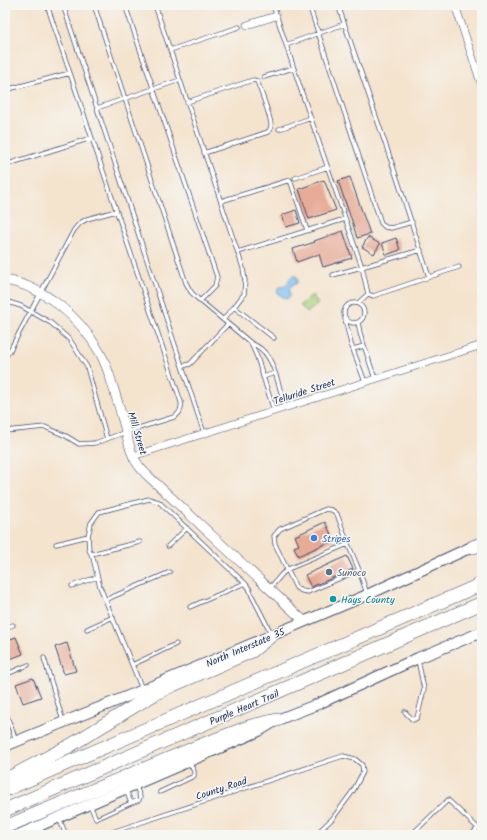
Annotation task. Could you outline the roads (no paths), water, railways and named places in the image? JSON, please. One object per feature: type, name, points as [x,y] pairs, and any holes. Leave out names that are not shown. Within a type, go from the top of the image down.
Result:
[{"type":"highway","name":"Purple Heart Trail","points":[[5,790],[482,584]]},
{"type":"highway","name":"Purple Heart Trail","points":[[5,810],[482,603]]},
{"type":"highway","points":[[5,780],[71,745],[158,692],[252,651],[272,635]]},
{"type":"highway","points":[[5,826],[204,744],[251,726],[277,720]]},
{"type":"main road","name":"North Interstate 35","points":[[5,746],[143,690],[367,595],[479,544]]},
{"type":"main road","points":[[18,835],[41,830],[59,817],[258,731],[277,720],[318,704],[418,658],[482,632]]},
{"type":"street","points":[[455,5],[482,86]]},
{"type":"street","points":[[247,25],[276,16]]},
{"type":"street","name":"Mill Street","points":[[5,280],[26,286],[54,301],[85,331],[100,352],[110,375],[126,432],[128,445],[138,466],[304,621]]},
{"type":"street","points":[[481,345],[482,354]]},
{"type":"street","name":"Telluride Street","points":[[133,456],[481,345]]},
{"type":"lane","points":[[5,431],[45,427],[66,436],[79,444],[95,443],[174,417],[181,410],[181,405],[47,5]]},
{"type":"lane","points":[[64,5],[204,434]]},
{"type":"lane","points":[[94,5],[186,283],[191,292],[200,301],[259,347],[268,356],[275,373],[284,408]]},
{"type":"lane","points":[[125,5],[217,277],[215,286],[200,301]]},
{"type":"lane","points":[[155,5],[243,268],[245,281],[244,294],[223,320]]},
{"type":"lane","points":[[273,5],[293,68],[362,267],[368,294]]},
{"type":"lane","points":[[309,5],[381,223],[385,227],[390,228],[412,222]]},
{"type":"lane","points":[[338,5],[412,222],[429,277]]},
{"type":"lane","points":[[286,45],[344,24]]},
{"type":"lane","points":[[170,50],[239,27]]},
{"type":"lane","points":[[264,77],[293,68]]},
{"type":"lane","points":[[5,90],[70,73]]},
{"type":"lane","points":[[97,108],[180,80]]},
{"type":"lane","points":[[187,102],[253,80],[257,82],[268,113],[272,125],[268,132],[204,153]]},
{"type":"lane","points":[[279,129],[311,118]]},
{"type":"lane","points":[[5,165],[91,138]]},
{"type":"lane","points":[[295,178],[328,167]]},
{"type":"lane","points":[[221,201],[290,180],[307,230]]},
{"type":"lane","points":[[5,357],[74,230],[80,223],[87,219],[116,211]]},
{"type":"lane","points":[[238,252],[345,219]]},
{"type":"lane","points":[[334,275],[420,250]]},
{"type":"lane","points":[[368,294],[373,296],[459,267]]},
{"type":"lane","points":[[358,303],[368,294]]},
{"type":"lane","points":[[5,301],[21,306],[51,323],[70,340],[87,367],[107,438]]},
{"type":"lane","points":[[345,318],[351,323],[358,322],[364,317],[364,309],[361,305],[354,302],[350,303],[344,311],[345,318],[353,348],[365,382]]},
{"type":"lane","points":[[234,308],[274,338]]},
{"type":"lane","points":[[358,322],[360,333],[375,379]]},
{"type":"lane","points":[[182,366],[190,364],[228,324]]},
{"type":"lane","points":[[251,342],[274,411]]},
{"type":"lane","points":[[353,348],[364,346]]},
{"type":"lane","points":[[263,377],[275,373]]},
{"type":"lane","points":[[143,690],[105,600],[89,550],[88,536],[92,523],[99,512],[149,499],[159,502],[245,583],[249,588],[272,635]]},
{"type":"lane","points":[[359,570],[308,592],[302,591],[296,588],[275,544],[274,536],[280,529],[326,509],[332,510],[337,514],[359,570],[367,595]]},
{"type":"lane","points":[[168,546],[187,528]]},
{"type":"lane","points":[[56,544],[88,536]]},
{"type":"lane","points":[[91,554],[140,542]]},
{"type":"lane","points":[[269,589],[288,569],[348,544]]},
{"type":"lane","points":[[105,600],[170,572]]},
{"type":"lane","points":[[72,586],[97,577]]},
{"type":"lane","points":[[190,607],[245,583]]},
{"type":"lane","points":[[87,629],[113,617]]},
{"type":"lane","points":[[5,628],[13,625]]},
{"type":"lane","points":[[132,665],[176,644]]},
{"type":"lane","points":[[44,658],[63,722]]},
{"type":"lane","points":[[405,712],[413,720],[417,718],[424,689],[418,658]]},
{"type":"lane","points":[[5,675],[28,665]]},
{"type":"lane","points":[[5,711],[16,741]]},
{"type":"lane","name":"County Road","points":[[103,835],[344,756],[355,759],[362,765],[363,772],[353,791],[341,807],[315,835]]},
{"type":"lane","points":[[160,792],[194,776],[194,771],[189,761]]},
{"type":"lane","points":[[90,804],[96,819],[139,800],[140,797],[135,785]]},
{"type":"lane","points":[[125,789],[131,803]]},
{"type":"lane","points":[[411,835],[448,800],[480,827],[471,835]]},
{"type":"lane","points":[[59,817],[66,835]]},
{"type":"water","points":[[292,276],[296,276],[298,281],[289,289],[289,298],[284,299],[278,294],[277,289],[279,287],[286,286]]},
{"type":"place","name":"Stripes","points":[[314,538]]},
{"type":"place","name":"Sunoco","points":[[329,572]]},
{"type":"place","name":"Hays County","points":[[333,599]]}]
